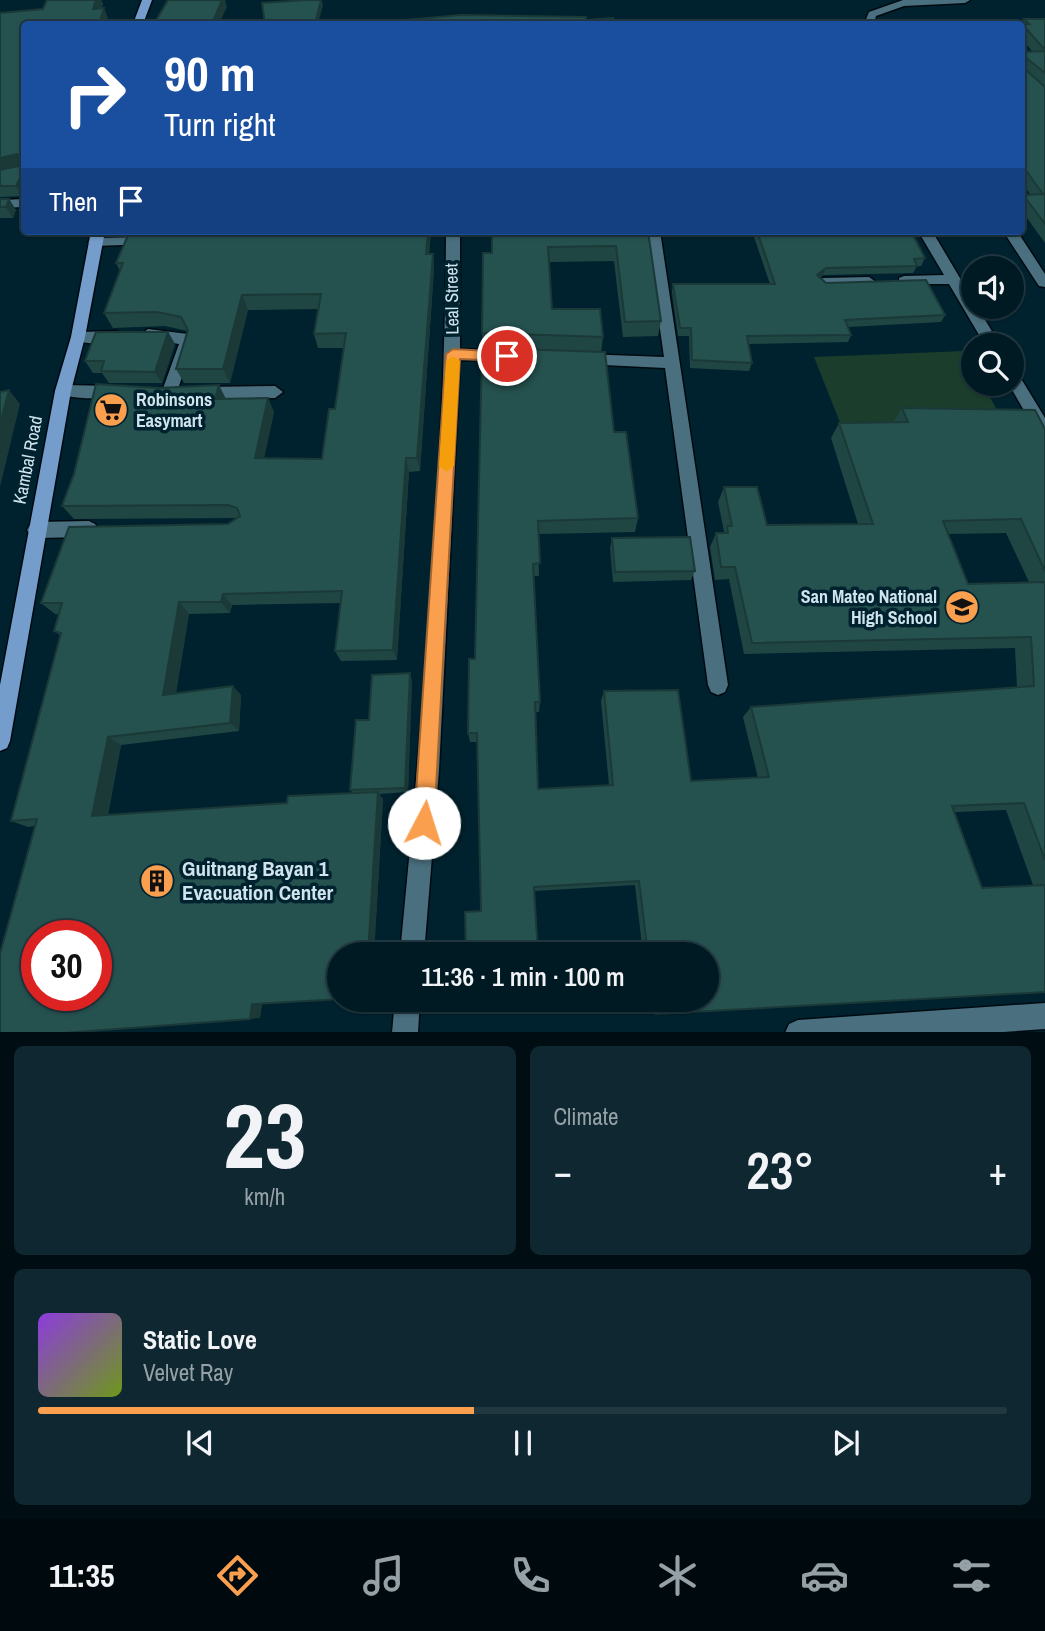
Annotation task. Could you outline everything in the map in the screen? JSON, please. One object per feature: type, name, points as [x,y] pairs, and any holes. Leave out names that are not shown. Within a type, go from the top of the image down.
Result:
[{"type":"main road","points":[[139,21],[147,0]]},
{"type":"main road","name":"Kambal Road","points":[[0,741],[36,530],[63,391],[78,337],[96,236]]},
{"type":"street","points":[[870,21],[872,14],[888,6],[965,0]]},
{"type":"street","points":[[0,204],[21,203]]},
{"type":"street","name":"Leal Street","points":[[413,942],[428,771],[453,354],[453,235]]},
{"type":"street","points":[[654,235],[718,685]]},
{"type":"street","points":[[927,235],[986,333]]},
{"type":"street","points":[[1013,235],[1044,283]]},
{"type":"street","points":[[96,236],[162,241]]},
{"type":"street","points":[[823,283],[953,279]]},
{"type":"street","points":[[78,337],[165,334],[183,338],[186,344],[162,393],[275,392]]},
{"type":"street","points":[[453,354],[521,357]]},
{"type":"street","points":[[562,359],[670,363]]},
{"type":"street","points":[[63,391],[129,393]]},
{"type":"street","points":[[1024,396],[1045,432]]},
{"type":"street","points":[[36,530],[103,529]]},
{"type":"street","points":[[405,1032],[407,1012]]},
{"type":"street","points":[[798,1032],[1045,1016]]},
{"type":"green space","points":[[961,351],[961,396],[989,396],[1001,417],[841,425],[814,357]]},
{"type":"building","points":[[47,0],[96,0],[93,9],[104,8],[100,21],[21,21],[21,180],[16,186],[0,186],[0,170],[19,166],[20,156],[17,154],[0,158],[0,13],[43,9]]},
{"type":"building","points":[[168,0],[222,0],[213,21],[156,21]]},
{"type":"building","points":[[321,0],[316,21],[265,21],[262,3]]},
{"type":"building","points":[[461,15],[586,17],[586,20],[613,18],[616,21],[406,21]]},
{"type":"building","points":[[1024,19],[1045,19],[1045,50],[1025,27],[1025,24],[1029,24]]},
{"type":"building","points":[[1045,51],[1045,73],[1025,57],[1025,52]]},
{"type":"building","points":[[1025,69],[1045,87],[1045,224],[1025,198],[1025,195],[1043,194],[1025,169]]},
{"type":"building","points":[[0,199],[9,199],[6,207],[0,207]]},
{"type":"building","points":[[128,235],[428,235],[426,254],[433,254],[417,458],[406,458],[393,650],[335,651],[342,591],[223,594],[221,602],[179,602],[163,695],[233,686],[230,723],[108,737],[92,816],[287,803],[288,796],[378,792],[369,942],[327,942],[327,1000],[252,1004],[250,1019],[77,1032],[0,1032],[0,954],[37,819],[11,821],[61,633],[54,631],[62,603],[41,603],[69,527],[228,524],[240,516],[237,508],[228,505],[62,506],[74,474],[96,384],[159,388],[219,385],[215,399],[268,398],[255,458],[322,459],[329,409],[335,409],[346,333],[314,334],[321,294],[242,295],[223,369],[176,369],[188,330],[181,317],[157,312],[104,313],[123,263],[116,263]]},
{"type":"building","points":[[492,235],[649,235],[661,321],[625,322],[616,246],[548,247],[552,309],[600,309],[603,337],[482,333],[483,253],[492,253]]},
{"type":"building","points":[[758,235],[913,235],[925,258],[914,259],[917,266],[826,268],[817,275],[826,283],[926,280],[945,315],[845,320],[851,335],[747,336],[752,363],[692,360],[691,328],[680,328],[673,284],[775,284]]},
{"type":"building","points":[[96,332],[168,332],[155,372],[101,371],[104,361],[85,361]]},
{"type":"building","name":"San Mateo National High School","points":[[482,348],[605,352],[614,432],[626,432],[638,518],[538,521],[540,563],[533,564],[540,702],[535,702],[538,789],[613,785],[604,691],[678,690],[691,781],[769,777],[751,707],[1034,686],[1031,637],[752,643],[735,567],[721,567],[716,533],[728,533],[727,526],[732,526],[724,487],[757,487],[767,525],[873,524],[839,423],[908,422],[902,408],[1035,410],[1045,429],[1045,571],[1021,519],[943,521],[968,584],[1045,582],[1045,860],[1024,803],[952,806],[982,888],[1045,885],[1045,992],[719,1010],[719,942],[647,942],[639,881],[534,887],[537,942],[466,942],[465,912],[481,911],[477,733],[468,733],[469,659],[475,659]]},
{"type":"building","points":[[9,390],[0,424],[0,392]]},
{"type":"building","points":[[690,537],[695,571],[615,572],[612,538]]},
{"type":"building","points":[[410,673],[405,788],[350,790],[356,720],[369,720],[372,675]]},
{"type":"building","name":"San Mateo National High School","points":[[656,1012],[691,1012],[656,1014]]},
{"type":"slow traffic","points":[[446,466],[453,361]]},
{"type":"place","name":"Robinsons Easymart","points":[[111,410]]},
{"type":"place","name":"San Mateo National High School","points":[[962,607]]},
{"type":"place","name":"Guitnang Bayan 1 Evacuation Center","points":[[157,881]]},
{"type":"route","points":[[424,823],[453,354],[507,356]]}]
